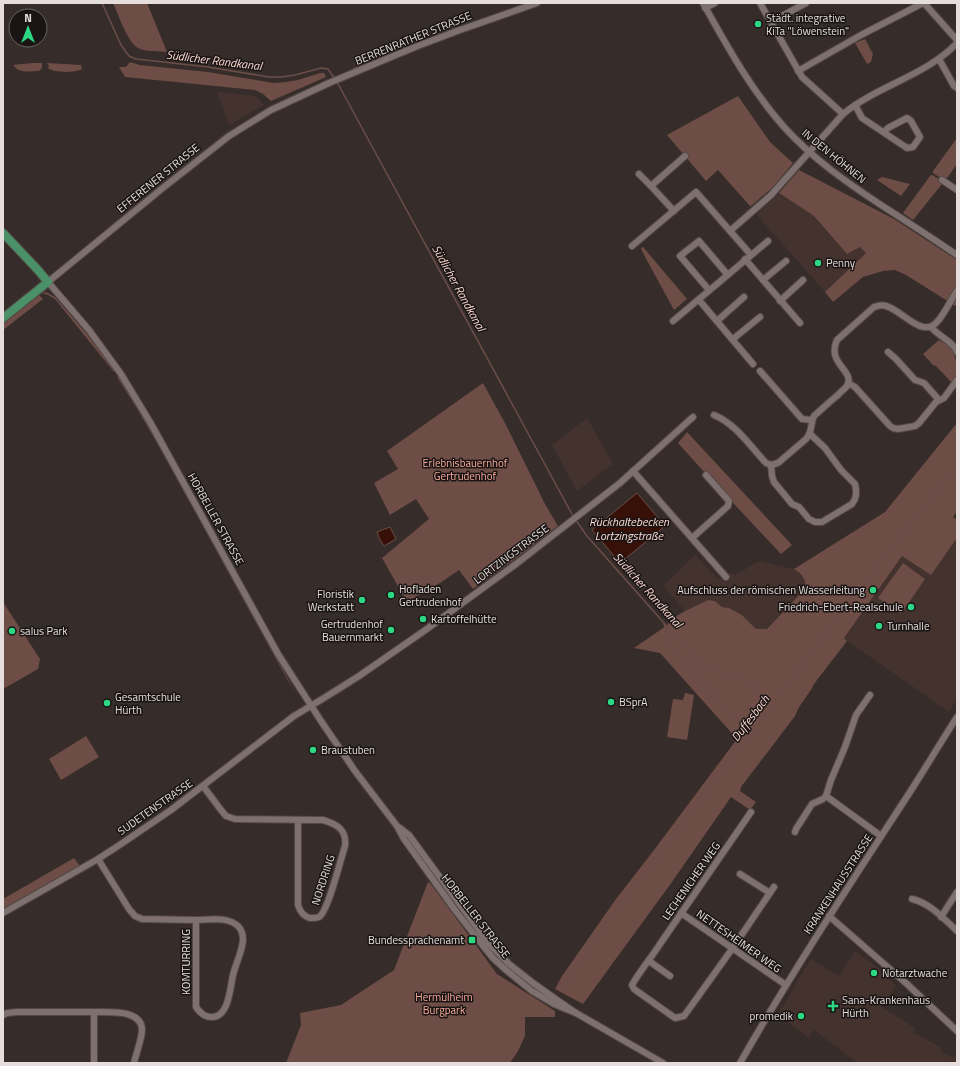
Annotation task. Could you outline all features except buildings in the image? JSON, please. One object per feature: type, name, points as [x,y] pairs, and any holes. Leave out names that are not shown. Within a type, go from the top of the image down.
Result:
[{"type":"main road","name":"HORBELLER STRASSE","points":[[3,233],[48,282]]},
{"type":"main road","name":"EFFERENER STRASSE","points":[[3,318],[48,282]]},
{"type":"street","name":"BERRENRATHER STRASSE","points":[[342,78],[460,30],[538,3]]},
{"type":"street","points":[[704,6],[715,3]]},
{"type":"street","points":[[760,3],[802,77],[844,114]]},
{"type":"street","points":[[771,22],[806,3]]},
{"type":"street","points":[[730,231],[771,195],[844,114],[855,105],[939,58],[957,43],[957,40],[923,3],[861,35],[798,71]]},
{"type":"street","name":"IN DEN HÖHNEN","points":[[704,6],[742,70],[762,100],[784,127],[809,152],[856,188],[957,255]]},
{"type":"street","points":[[939,58],[954,86],[957,88]]},
{"type":"street","name":"EFFERENER STRASSE","points":[[48,282],[228,136],[271,110],[342,78]]},
{"type":"street","points":[[855,105],[862,118],[908,148],[913,147],[920,137],[911,121],[907,118],[888,128],[884,132]]},
{"type":"street","points":[[650,186],[685,156]]},
{"type":"street","points":[[639,174],[674,211]]},
{"type":"street","points":[[942,180],[957,190]]},
{"type":"street","points":[[632,246],[696,192],[751,255]]},
{"type":"street","points":[[709,290],[680,256],[699,241],[728,274]]},
{"type":"street","points":[[673,321],[768,241]]},
{"type":"street","points":[[745,259],[800,323]]},
{"type":"street","points":[[763,280],[786,261]]},
{"type":"street","points":[[780,300],[803,280]]},
{"type":"street","name":"HORBELLER STRASSE","points":[[48,282],[89,330],[121,374],[150,422],[278,654],[355,771],[397,826],[404,839],[455,910],[493,958],[532,991],[554,1004],[576,1013],[663,1063]]},
{"type":"street","points":[[714,415],[724,419],[735,428],[766,463],[771,465],[778,463],[810,434],[814,416],[847,387],[848,378],[836,360],[834,353],[834,346],[837,340],[874,307],[881,305],[895,310],[919,326],[925,328],[931,327],[936,323],[957,291]]},
{"type":"street","points":[[717,321],[744,297]]},
{"type":"street","points":[[699,300],[753,364]]},
{"type":"street","points":[[733,340],[760,317]]},
{"type":"street","points":[[931,327],[954,346],[957,352]]},
{"type":"street","points":[[888,352],[915,380],[924,383],[939,400]]},
{"type":"street","points":[[760,371],[802,419],[812,420]]},
{"type":"street","points":[[848,383],[854,387],[890,426],[898,429],[914,426],[919,423],[936,402],[944,398],[957,380]]},
{"type":"street","name":"LORTZINGSTRASSE","points":[[311,706],[359,676],[424,631],[510,568],[633,471],[693,417]]},
{"type":"street","points":[[771,465],[774,482],[792,504],[815,522],[822,522],[852,504],[856,494],[855,484],[841,470],[825,448],[810,434]]},
{"type":"street","points":[[633,471],[726,577]]},
{"type":"street","points":[[692,538],[728,506],[729,503],[729,501],[706,475]]},
{"type":"street","points":[[795,832],[812,804],[826,796],[856,715],[870,695]]},
{"type":"street","name":"SUDETENSTRASSE","points":[[3,913],[98,859],[171,810],[294,716],[311,706]]},
{"type":"street","name":"KRANKENHAUSSTRASSE","points":[[740,1063],[786,985],[957,717]]},
{"type":"street","name":"NORDRING","points":[[203,786],[226,816],[234,819],[323,820],[331,822],[340,828],[346,839],[329,900],[320,917],[312,918],[304,916],[298,905],[298,820]]},
{"type":"street","points":[[826,796],[881,836]]},
{"type":"street","name":"LECHENICHER WEG","points":[[732,948],[684,1016],[679,1018],[674,1018],[634,989],[632,985],[751,812]]},
{"type":"street","name":"KOMTURRING","points":[[98,859],[129,909],[135,916],[142,919],[227,920],[240,928],[243,939],[227,1003],[223,1012],[217,1017],[204,1015],[196,1007],[196,920]]},
{"type":"street","points":[[740,874],[770,893]]},
{"type":"street","points":[[732,948],[774,887]]},
{"type":"street","points":[[941,917],[957,892]]},
{"type":"street","points":[[912,899],[919,900],[926,904],[957,931]]},
{"type":"street","name":"NETTESHEIMER WEG","points":[[681,913],[786,985]]},
{"type":"street","points":[[830,916],[907,984],[957,1031]]},
{"type":"street","points":[[649,961],[670,976]]},
{"type":"street","points":[[3,1015],[17,1012],[94,1012],[126,1014],[132,1016],[141,1024],[142,1030],[134,1063]]},
{"type":"street","points":[[94,1012],[94,1063]]},
{"type":"shaded area","points":[[217,92],[256,96],[264,105],[229,125]]},
{"type":"shaded area","points":[[779,193],[814,216],[847,254],[860,247],[866,253],[825,292],[757,215]]},
{"type":"shaded area","points":[[587,418],[613,464],[577,491],[552,445]]},
{"type":"shaded area","name":"Friedrich-Ebert-Realschule","points":[[957,538],[957,699],[949,712],[843,638],[902,556],[945,556]]},
{"type":"shaded area","points":[[695,555],[718,579],[723,578],[730,573],[735,575],[759,561],[794,569],[804,577],[806,585],[804,590],[767,629],[756,629],[742,615],[729,608],[722,607],[715,601],[708,600],[685,611],[663,586]]},
{"type":"shaded area","name":"Sana-Krankenhaus Hürth","points":[[855,951],[881,970],[896,986],[882,1007],[915,1028],[913,1032],[940,1047],[941,1051],[952,1057],[957,1056],[957,1063],[857,1063],[814,1030],[809,1038],[777,1014],[784,1005],[811,959],[839,976]]},
{"type":"green space","points":[[113,3],[147,3],[167,52],[145,50],[134,45],[120,21]]},
{"type":"green space","points":[[455,27],[456,28],[354,70],[353,68]]},
{"type":"green space","points":[[865,39],[873,54],[871,62],[867,64],[855,43]]},
{"type":"green space","points":[[130,62],[140,65],[208,72],[274,83],[298,80],[320,73],[324,73],[326,77],[271,101],[263,94],[255,90],[125,77],[119,67],[126,67]]},
{"type":"green space","points":[[42,63],[42,68],[39,71],[21,71],[13,65]]},
{"type":"green space","points":[[47,63],[81,65],[82,69],[70,72],[60,72],[48,68],[49,66]]},
{"type":"green space","points":[[738,96],[770,142],[793,163],[772,188],[751,206],[718,170],[706,181],[667,135]]},
{"type":"green space","points":[[957,138],[957,164],[945,181],[933,173],[933,171]]},
{"type":"green space","points":[[799,170],[894,219],[957,260],[957,307],[906,275],[895,270],[883,271],[863,277],[833,302],[825,292],[866,253],[860,247],[847,254],[814,216],[779,193]]},
{"type":"green space","points":[[932,175],[942,181],[942,184],[913,220],[903,213]]},
{"type":"green space","points":[[882,177],[910,184],[901,196],[877,180]]},
{"type":"green space","points":[[643,247],[687,299],[674,310],[644,255],[641,248]]},
{"type":"green space","points":[[46,292],[55,297],[86,333],[114,372],[55,299],[42,293]]},
{"type":"green space","points":[[39,295],[43,299],[3,330],[3,323]]},
{"type":"green space","points":[[939,340],[952,348],[954,351],[957,375],[951,382],[923,354]]},
{"type":"green space","points":[[119,376],[138,407],[295,692],[157,443],[117,377]]},
{"type":"green space","name":"Erlebnisbauernhof Gertrudenhof","points":[[483,383],[505,423],[545,504],[558,526],[473,589],[459,570],[407,602],[382,558],[429,519],[416,499],[390,515],[374,483],[398,469],[387,451]]},
{"type":"green space","points":[[957,423],[957,511],[953,517],[957,520],[957,538],[931,575],[902,556],[844,638],[847,641],[814,684],[795,716],[741,787],[740,791],[756,802],[750,810],[731,797],[672,882],[583,1004],[555,989],[562,976],[616,899],[737,739],[660,653],[634,648],[666,626],[675,617],[708,600],[715,601],[722,607],[729,608],[742,615],[756,629],[767,629],[804,590],[805,580],[800,573],[794,569],[885,512]]},
{"type":"green space","points":[[687,432],[792,545],[781,554],[705,473],[678,443]]},
{"type":"green space","points":[[903,563],[925,579],[901,614],[878,598]]},
{"type":"green space","name":"salus Park","points":[[3,602],[40,659],[38,669],[3,689]]},
{"type":"green space","points":[[685,693],[694,695],[687,740],[667,737],[673,699],[683,700]]},
{"type":"green space","points":[[86,736],[99,757],[61,780],[49,759]]},
{"type":"green space","points":[[74,858],[80,866],[3,910],[3,899]]},
{"type":"green space","name":"Hermülheim Burgpark","points":[[428,882],[431,884],[497,974],[555,1011],[555,1017],[525,1017],[525,1036],[510,1063],[286,1063],[301,1025],[300,1013],[341,1005],[394,970]]},
{"type":"water","name":"Rückhaltebecken Lortzingstraße","points":[[637,493],[665,526],[620,563],[592,530]]},
{"type":"water","points":[[390,527],[396,539],[384,546],[377,532]]},
{"type":"waterway","name":"Südlicher Randkanal","points":[[102,3],[121,45],[129,56],[136,59],[208,67],[269,77],[295,75],[321,68],[328,69],[335,79]]},
{"type":"waterway","name":"Südlicher Randkanal","points":[[337,82],[573,516]]},
{"type":"waterway","name":"Duffesbach","points":[[565,986],[628,894],[727,767],[746,739],[859,589],[957,466]]},
{"type":"waterway","name":"Südlicher Randkanal","points":[[575,519],[587,536],[705,668],[744,680],[760,691]]},
{"type":"waterway","points":[[664,624],[673,650],[742,727],[746,739]]},
{"type":"place","name":"Städt. integrative KiTa \"Löwenstein\"","points":[[758,24]]},
{"type":"place","name":"Penny","points":[[818,263]]},
{"type":"place","name":"Aufschluss der römischen Wasserleitung","points":[[873,590]]},
{"type":"place","name":"Hofladen Gertrudenhof","points":[[391,595]]},
{"type":"place","name":"Floristik Werkstatt","points":[[362,600]]},
{"type":"place","name":"Friedrich-Ebert-Realschule","points":[[911,607]]},
{"type":"place","name":"Kartoffelhütte","points":[[423,619]]},
{"type":"place","name":"Turnhalle","points":[[879,626]]},
{"type":"place","name":"Gertrudenhof Bauernmarkt","points":[[391,630]]},
{"type":"place","name":"salus Park","points":[[12,631]]},
{"type":"place","name":"BSprA","points":[[611,702]]},
{"type":"place","name":"Gesamtschule Hürth","points":[[107,703]]},
{"type":"place","name":"Braustuben","points":[[313,750]]},
{"type":"place","name":"Bundessprachenamt","points":[[472,940]]},
{"type":"place","name":"Notarztwache","points":[[874,973]]},
{"type":"place","name":"Sana-Krankenhaus Hürth","points":[[833,1006]]},
{"type":"place","name":"promedik","points":[[801,1016]]}]
